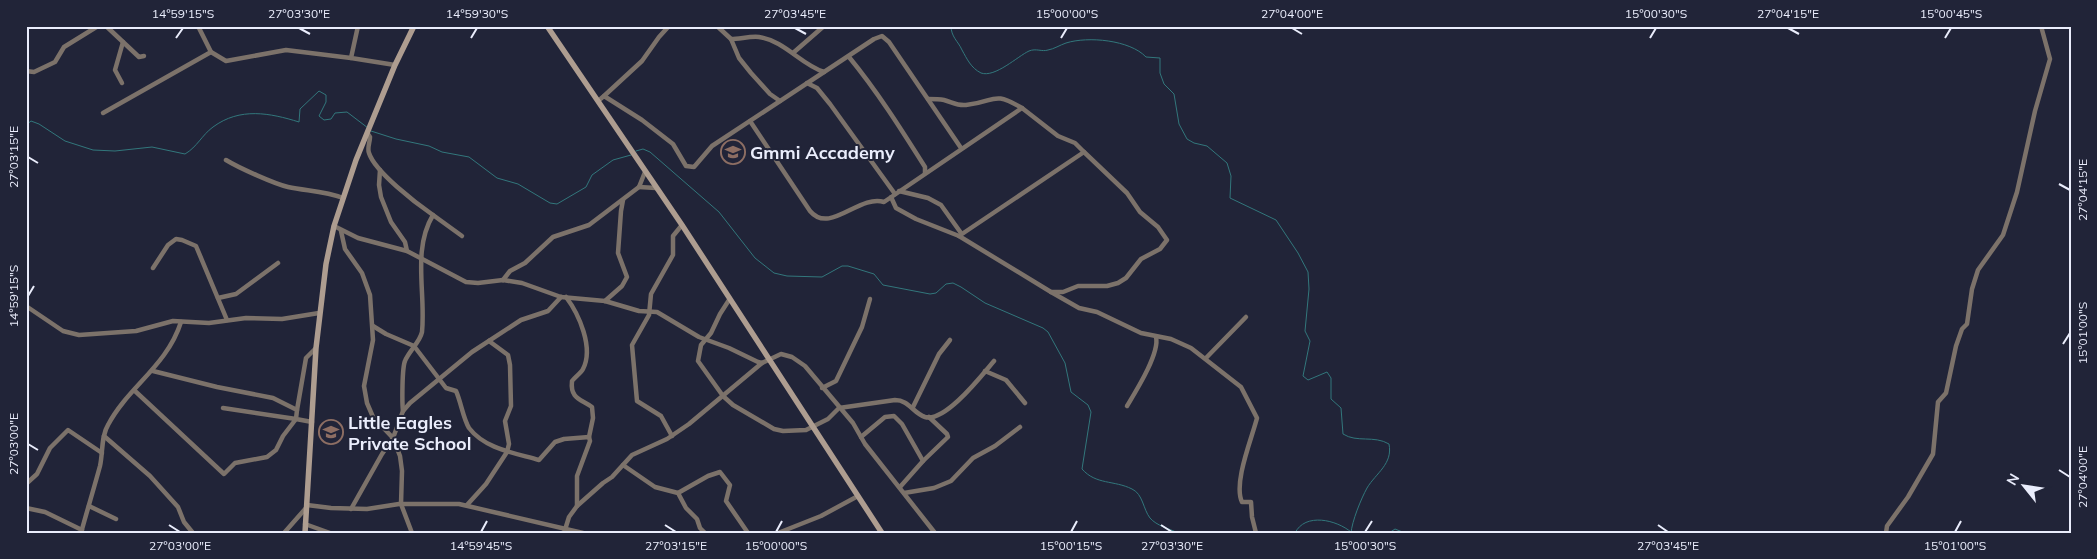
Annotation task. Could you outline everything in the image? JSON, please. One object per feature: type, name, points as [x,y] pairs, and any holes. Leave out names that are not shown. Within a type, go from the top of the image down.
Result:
[{"type":"main road","points":[[305,533],[319,313],[334,226],[356,160],[395,65],[414,26]]},
{"type":"main road","points":[[547,26],[682,225],[882,533]]},
{"type":"street","points":[[26,71],[34,72],[55,62],[64,47],[98,26]]},
{"type":"street","points":[[106,26],[139,57],[144,56]]},
{"type":"street","points":[[198,26],[212,52],[226,61],[286,50],[395,65]]},
{"type":"street","points":[[351,58],[358,26]]},
{"type":"street","points":[[598,101],[642,62],[668,26]]},
{"type":"street","points":[[717,26],[731,39],[739,58],[770,94],[780,101]]},
{"type":"street","points":[[793,53],[824,26]]},
{"type":"street","points":[[1886,533],[1887,526],[1908,498],[1933,454],[1938,402],[1946,393],[1956,346],[1962,329],[1967,324],[1972,289],[1978,270],[2003,235],[2017,192],[2035,111],[2050,60],[2041,26]]},
{"type":"street","points":[[604,96],[642,120],[672,144],[686,166],[691,168],[696,166],[701,157],[712,146],[770,106],[808,84],[874,39],[882,36],[889,42],[961,148]]},
{"type":"street","points":[[731,39],[758,37],[785,46],[814,69],[824,72]]},
{"type":"street","points":[[122,83],[114,70],[123,42]]},
{"type":"street","points":[[103,113],[212,52]]},
{"type":"street","points":[[849,57],[874,90],[925,167],[925,173]]},
{"type":"street","points":[[814,69],[817,88]]},
{"type":"street","points":[[808,84],[817,88],[884,177],[895,194],[896,208]]},
{"type":"street","points":[[770,94],[770,106]]},
{"type":"street","points":[[928,98],[966,105],[997,97],[1008,100],[1022,108],[1058,136],[1075,142],[1127,193],[1140,212],[1158,227],[1167,243],[1141,259],[1126,278],[1118,283],[1107,286],[1078,286],[1062,292],[1051,292]]},
{"type":"street","points":[[884,202],[1022,108]]},
{"type":"street","points":[[750,121],[810,211],[817,217],[831,219],[849,209],[873,200],[884,202],[916,219],[960,235],[1078,308],[1096,312],[1141,333],[1177,341],[1206,358],[1241,387],[1257,415],[1243,466],[1239,496],[1242,502],[1250,502],[1256,533]]},
{"type":"street","points":[[369,131],[369,153],[380,170],[411,200],[462,236]]},
{"type":"street","points":[[960,235],[1084,152]]},
{"type":"street","points":[[226,160],[286,187],[329,193],[343,198]]},
{"type":"street","points":[[925,167],[932,168]]},
{"type":"street","points":[[380,170],[379,192],[391,222],[405,242],[407,251]]},
{"type":"street","points":[[503,280],[510,271],[525,263],[551,239],[587,226],[639,187],[645,172]]},
{"type":"street","points":[[639,187],[656,188]]},
{"type":"street","points":[[895,194],[928,198],[941,205],[960,235]]},
{"type":"street","points":[[605,301],[622,286],[627,277],[618,252],[620,211],[624,198]]},
{"type":"street","points":[[351,509],[393,438],[403,411],[403,365],[422,333],[422,277],[420,259],[427,228],[434,215]]},
{"type":"street","points":[[672,436],[662,416],[639,404],[636,398],[637,386],[632,345],[651,310],[651,294],[673,256],[673,236],[682,225]]},
{"type":"street","points":[[334,226],[358,238],[407,251],[466,282],[478,283],[503,280],[522,283],[564,297],[605,301],[639,311],[651,310],[663,315],[692,334],[762,362]]},
{"type":"street","points":[[341,231],[345,249],[365,280],[370,295],[370,314],[373,326],[371,353],[364,391],[371,414],[393,438],[401,462],[401,504],[412,533]]},
{"type":"street","points":[[153,268],[171,242],[176,240],[190,243],[198,249],[227,320]]},
{"type":"street","points":[[218,298],[236,294],[278,263]]},
{"type":"street","points":[[403,411],[439,377],[521,320],[548,311],[564,297]]},
{"type":"street","points":[[564,297],[578,315],[583,327],[586,354],[583,369],[572,381],[572,386],[580,402],[592,407],[593,418],[577,478],[577,506]]},
{"type":"street","points":[[822,388],[836,381],[862,327],[870,299]]},
{"type":"street","points":[[729,300],[707,340],[698,350],[698,361],[723,396],[739,410],[774,429],[795,432],[828,419],[839,408],[895,400],[904,402],[920,414],[930,417],[948,436],[900,487]]},
{"type":"street","points":[[26,306],[64,331],[76,335],[136,331],[170,322],[209,323],[246,318],[282,319],[319,313]]},
{"type":"street","points":[[1206,358],[1246,317]]},
{"type":"street","points":[[26,508],[45,512],[81,531],[102,453],[104,435],[111,420],[153,371],[172,342],[181,322]]},
{"type":"street","points":[[373,326],[414,346],[446,388],[456,391],[469,427],[489,444],[507,452],[539,460],[555,442],[564,439],[589,437]]},
{"type":"street","points":[[1127,406],[1148,366],[1157,344],[1156,337]]},
{"type":"street","points":[[912,408],[939,354],[950,340]]},
{"type":"street","points":[[467,505],[486,484],[507,452],[509,439],[505,420],[511,406],[508,354],[489,342]]},
{"type":"street","points":[[135,391],[224,474],[235,463],[267,457],[276,450],[283,436],[296,419],[306,358],[316,348]]},
{"type":"street","points":[[565,530],[569,517],[577,506],[612,478],[635,452],[672,436],[689,424],[762,362],[781,354],[792,357],[805,366],[852,423],[935,533]]},
{"type":"street","points":[[930,417],[942,413],[960,399],[994,361]]},
{"type":"street","points":[[986,370],[1006,380],[1026,403]]},
{"type":"street","points":[[153,371],[217,387],[273,398],[297,410]]},
{"type":"street","points":[[223,408],[312,422]]},
{"type":"street","points":[[861,437],[886,418],[894,416],[902,424],[923,461]]},
{"type":"street","points":[[904,493],[934,488],[951,481],[973,458],[996,446],[1020,426]]},
{"type":"street","points":[[26,484],[37,474],[50,448],[68,430],[102,453]]},
{"type":"street","points":[[104,435],[150,476],[178,507],[184,522],[193,533]]},
{"type":"street","points":[[624,465],[655,487],[678,493],[708,476],[720,472],[730,485],[726,501],[748,533]]},
{"type":"street","points":[[678,493],[686,508],[697,519],[700,528],[705,533]]},
{"type":"street","points":[[778,533],[821,516],[858,496]]},
{"type":"street","points":[[284,533],[307,507],[378,508],[401,504],[437,502],[467,505],[583,533]]},
{"type":"street","points":[[89,506],[116,519]]},
{"type":"street","points":[[305,524],[330,533]]},
{"type":"waterway","points":[[951,26],[953,36],[968,60],[975,69],[987,74],[999,70],[1032,50],[1052,49],[1075,41],[1097,40],[1119,43],[1139,51],[1146,57],[1160,58],[1160,73],[1164,84],[1174,94],[1179,124],[1187,139],[1207,146],[1227,163],[1231,176],[1230,198],[1276,220],[1308,272],[1309,289],[1305,331],[1310,341],[1303,376],[1308,380],[1327,372],[1331,378],[1331,399],[1341,408],[1343,434],[1348,437],[1383,441],[1389,444],[1389,457],[1365,493],[1355,516],[1351,533]]},
{"type":"waterway","points":[[26,125],[31,121],[65,141],[93,150],[115,151],[152,147],[185,154],[213,127],[223,121],[244,114],[266,114],[299,122],[300,109],[319,91],[326,95],[326,102],[319,116],[324,120],[331,119],[335,113],[347,112],[368,128]]},
{"type":"waterway","points":[[371,131],[429,146],[442,152],[469,157],[497,178],[518,184],[550,203],[557,204],[586,187],[592,175],[613,160],[631,155]]},
{"type":"waterway","points":[[636,151],[643,149],[650,152],[719,212],[755,258],[774,273],[787,276],[822,277],[842,266],[848,266],[874,274],[883,285],[930,294],[936,293],[946,284],[953,283],[985,303],[1043,328],[1048,332],[1065,363],[1071,392],[1088,405],[1091,412],[1082,469],[1093,478],[1125,486],[1136,491],[1150,518],[1159,525],[1178,533]]},
{"type":"waterway","points":[[1295,533],[1300,526],[1313,520],[1338,524],[1351,532]]},
{"type":"waterway","points":[[1389,533],[1395,529],[1405,533]]},
{"type":"place","name":"Gmmi Accademy","points":[[733,152]]},
{"type":"place","name":"Little Eagles Private School","points":[[331,432]]}]
